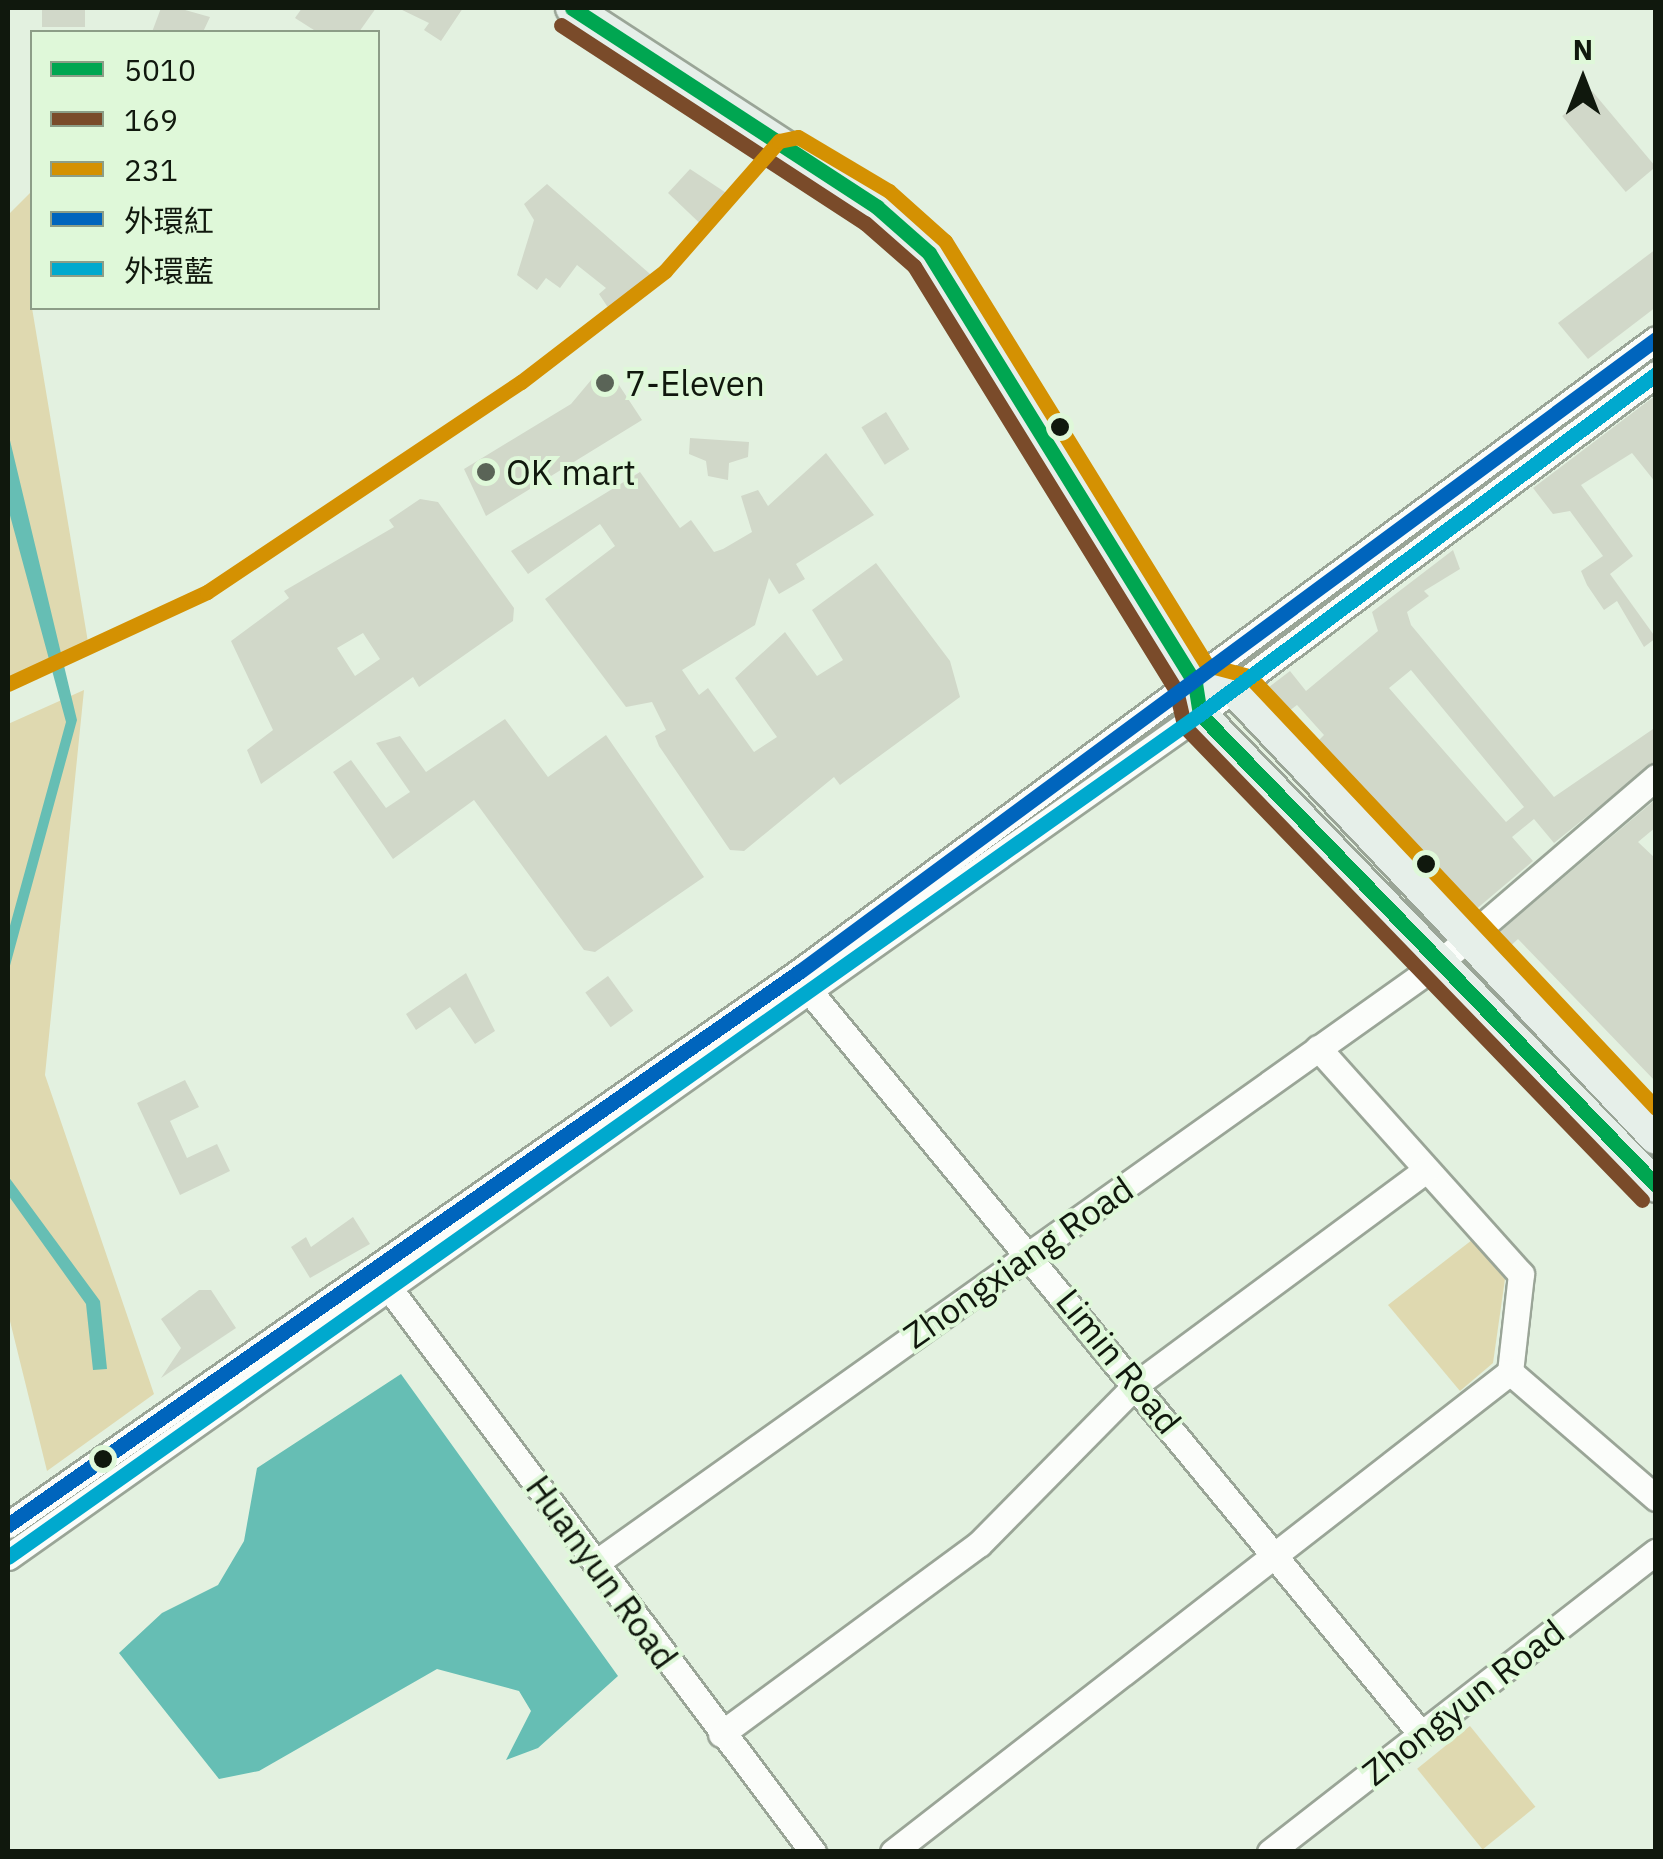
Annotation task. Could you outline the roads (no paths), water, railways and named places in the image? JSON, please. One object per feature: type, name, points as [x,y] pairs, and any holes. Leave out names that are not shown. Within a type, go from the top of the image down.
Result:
[{"type":"main road","points":[[572,8],[793,156],[877,207],[929,253],[1198,699],[1439,962],[1656,1186]]},
{"type":"main road","points":[[1198,699],[1234,690],[1656,1138]]},
{"type":"street","points":[[8,1556],[392,1292],[811,993],[1198,699],[1656,339]]},
{"type":"street","points":[[1234,690],[1656,374]]},
{"type":"street","points":[[8,1526],[1198,699]]},
{"type":"street","name":"Zhongxiang Road","points":[[597,1562],[1439,962],[1656,777]]},
{"type":"street","name":"Limin Road","points":[[811,993],[1138,1383],[1420,1734]]},
{"type":"street","points":[[893,1852],[1510,1372],[1521,1274],[1318,1048]]},
{"type":"street","points":[[721,1734],[979,1544],[1138,1383],[1426,1170]]},
{"type":"street","name":"Huanyun Road","points":[[392,1292],[813,1852]]},
{"type":"street","points":[[1510,1372],[1656,1498]]},
{"type":"street","name":"Zhongyun Road","points":[[1270,1852],[1656,1552]]},
{"type":"water","points":[[8,432],[77,720],[8,973],[8,933],[66,722],[8,508]]},
{"type":"water","points":[[8,1176],[100,1301],[107,1369],[93,1370],[86,1304],[8,1195]]},
{"type":"water","points":[[401,1374],[618,1676],[538,1748],[506,1760],[531,1711],[519,1691],[437,1669],[259,1771],[219,1779],[119,1653],[162,1613],[218,1585],[244,1541],[257,1468]]},
{"type":"place","name":"7-Eleven","points":[[605,383]]},
{"type":"place","name":"OK mart","points":[[486,472]]}]
